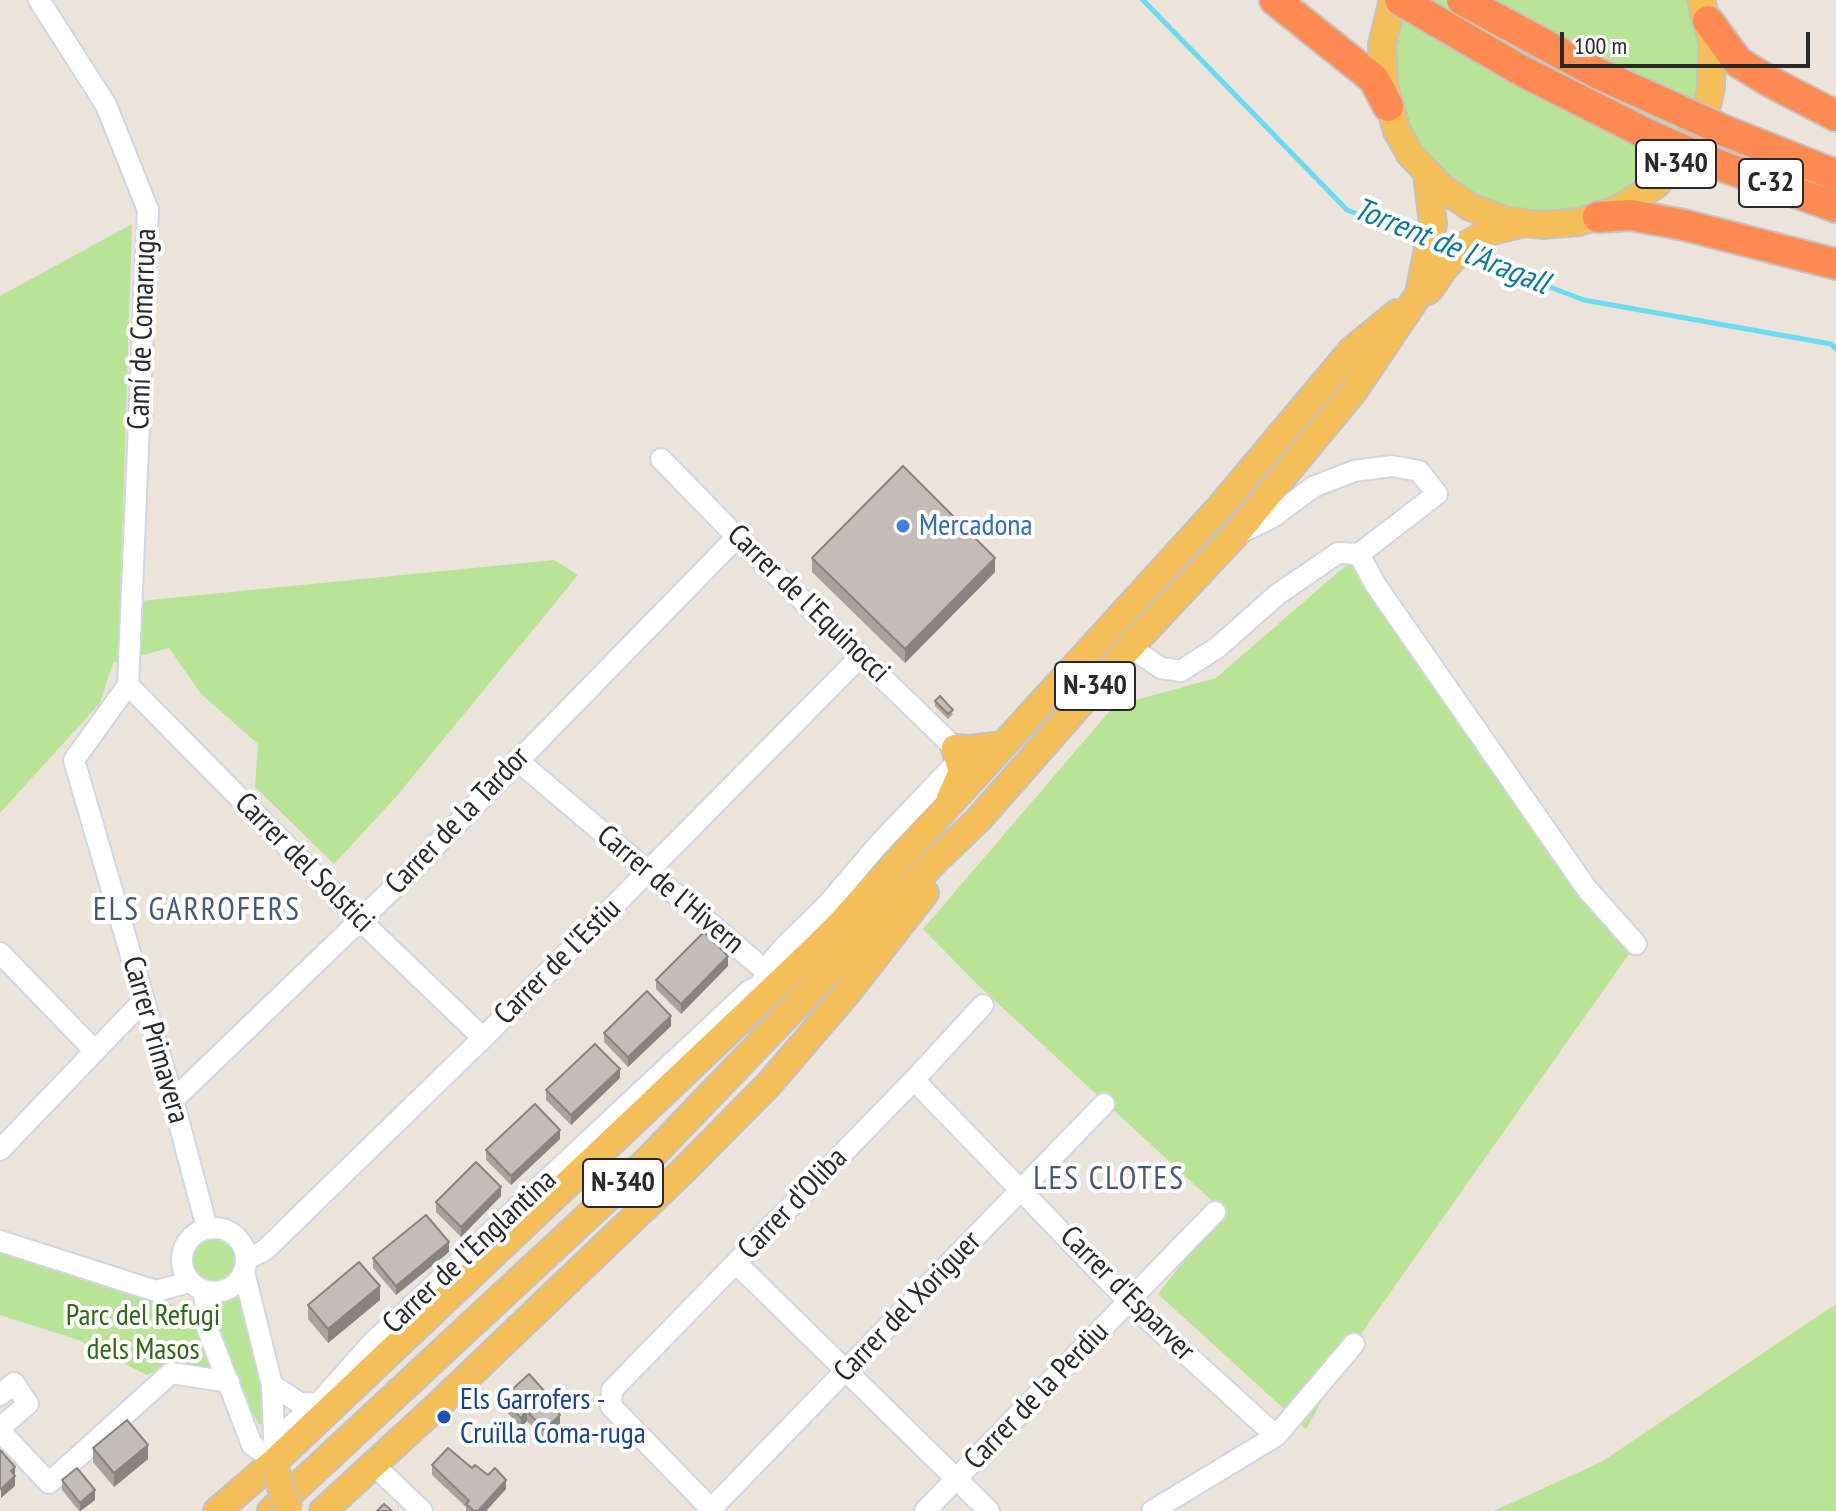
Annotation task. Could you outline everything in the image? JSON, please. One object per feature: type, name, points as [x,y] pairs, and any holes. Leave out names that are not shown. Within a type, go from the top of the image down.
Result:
[{"type":"highway","points":[[1275,0],[1374,79],[1388,106]]},
{"type":"highway","name":"C-32","points":[[1400,0],[1522,71],[1647,134],[1705,160],[1836,207]]},
{"type":"highway","name":"C-32","points":[[1462,0],[1599,74],[1725,131],[1836,175]]},
{"type":"highway","points":[[1705,10],[1738,62],[1836,116]]},
{"type":"highway","points":[[1598,217],[1631,215],[1684,225],[1836,264]]},
{"type":"main road","name":"N-340","points":[[1393,0],[1385,25],[1382,66],[1388,106],[1410,154],[1427,174],[1470,207],[1522,224],[1560,225],[1598,217],[1619,209],[1657,184],[1686,150],[1706,110],[1711,88],[1712,43],[1705,10]]},
{"type":"main road","name":"N-340","points":[[271,1511],[645,1163],[935,861],[959,840],[1130,647],[1235,535],[1353,392],[1415,299],[1433,224],[1427,174]]},
{"type":"main road","name":"N-340","points":[[1415,299],[1429,290],[1446,266],[1468,244],[1488,232],[1522,224]]},
{"type":"main road","points":[[217,1511],[245,1484],[277,1463],[321,1404],[830,935],[1220,507],[1352,350],[1415,299]]},
{"type":"main road","points":[[940,815],[962,772],[957,754],[970,749],[1003,745]]},
{"type":"main road","points":[[326,1509],[663,1191],[769,1084],[847,993],[947,866],[959,840]]},
{"type":"main road","points":[[277,1463],[289,1511]]},
{"type":"street","name":"Camí de Comarruga","points":[[39,0],[106,105],[148,210],[128,685]]},
{"type":"street","name":"Carrer de l'Equinocci","points":[[661,459],[694,478],[737,537],[957,754]]},
{"type":"street","points":[[1130,647],[1161,668],[1181,671],[1218,647],[1278,594],[1338,553],[1359,554],[1437,494],[1419,471],[1392,466],[1354,471],[1313,487],[1273,517],[1235,535]]},
{"type":"street","name":"Carrer de la Tardor","points":[[173,1100],[361,921],[737,537]]},
{"type":"street","points":[[1359,554],[1375,584],[1587,889],[1636,944]]},
{"type":"street","name":"Carrer de l'Estiu","points":[[246,1266],[483,1038],[861,656]]},
{"type":"street","name":"Carrer Primavera","points":[[128,685],[74,760],[207,1228]]},
{"type":"street","name":"Carrer del Solstici","points":[[128,685],[361,921],[483,1038]]},
{"type":"street","name":"Carrer de l'Englantina","points":[[321,1404],[373,1342],[749,991],[760,985],[784,947],[827,905],[957,754]]},
{"type":"street","name":"Carrer de l'Hivern","points":[[517,760],[767,972],[786,964],[815,938],[830,935]]},
{"type":"street","points":[[0,953],[95,1051]]},
{"type":"street","points":[[0,1150],[143,1001]]},
{"type":"street","name":"Carrer d'Oliba","points":[[712,1510],[611,1406],[612,1390],[983,1005]]},
{"type":"street","name":"Carrer d'Esparver","points":[[914,1080],[1129,1302],[1276,1436]]},
{"type":"street","name":"Carrer del Xoriguer","points":[[712,1510],[1104,1104]]},
{"type":"street","name":"Carrer de la Perdiu","points":[[925,1511],[1215,1212]]},
{"type":"street","points":[[207,1228],[232,1232],[244,1246],[272,1385],[277,1463],[252,1445],[208,1330],[197,1286],[182,1264],[182,1253],[187,1242],[194,1234],[207,1228]]},
{"type":"street","points":[[0,1241],[156,1291],[197,1286],[227,1289],[238,1282],[246,1266]]},
{"type":"street","points":[[736,1263],[989,1511]]},
{"type":"street","points":[[1152,1511],[1276,1436],[1354,1344]]},
{"type":"street","points":[[0,1395],[14,1383],[28,1404],[0,1430],[49,1483],[171,1373],[229,1382]]},
{"type":"street","points":[[272,1385],[289,1398],[321,1404]]},
{"type":"street","points":[[374,1465],[422,1511]]},
{"type":"green space","points":[[1404,0],[1688,0],[1696,18],[1702,58],[1697,99],[1682,136],[1657,169],[1625,194],[1588,210],[1548,216],[1508,211],[1470,196],[1437,171],[1412,140],[1390,62]]},
{"type":"green space","points":[[132,224],[120,603],[554,560],[578,575],[396,797],[334,864],[255,787],[258,744],[201,694],[169,648],[113,663],[100,703],[0,813],[0,296]]},
{"type":"green space","points":[[1359,554],[1636,944],[1354,1344],[1306,1429],[1158,1294],[1223,1211],[979,986],[923,929],[1114,706],[1216,678]]},
{"type":"green space","points":[[214,1239],[229,1246],[236,1261],[229,1276],[214,1283],[199,1276],[192,1261],[199,1246]]},
{"type":"green space","name":"Parc del Refugi dels Masos","points":[[0,1248],[200,1314],[217,1372],[173,1363],[147,1375],[78,1340],[0,1315]]},
{"type":"green space","points":[[236,1296],[250,1305],[262,1372],[267,1424],[259,1424],[247,1404],[226,1353],[216,1315],[216,1306]]},
{"type":"green space","points":[[1836,1304],[1836,1511],[1494,1511],[1603,1461]]},
{"type":"building","name":"Mercadona","points":[[903,466],[995,558],[905,649],[812,558]]},
{"type":"building","points":[[940,696],[953,710],[948,714],[935,701]]},
{"type":"building","points":[[704,932],[728,956],[681,1004],[656,980]]},
{"type":"building","points":[[647,991],[671,1016],[628,1057],[604,1033]]},
{"type":"building","points":[[595,1044],[620,1069],[571,1115],[546,1090]]},
{"type":"building","points":[[535,1104],[560,1130],[511,1176],[486,1150]]},
{"type":"building","points":[[476,1162],[501,1187],[461,1227],[436,1202]]},
{"type":"building","points":[[426,1215],[449,1242],[396,1286],[373,1258]]},
{"type":"building","points":[[359,1262],[380,1286],[328,1329],[308,1305]]},
{"type":"building","points":[[529,1374],[560,1415],[544,1430],[527,1411],[521,1418],[503,1398]]},
{"type":"building","points":[[127,1420],[148,1445],[114,1473],[93,1448]]},
{"type":"building","points":[[448,1448],[472,1468],[475,1465],[488,1475],[495,1468],[506,1480],[478,1511],[466,1504],[469,1501],[432,1465]]},
{"type":"building","points":[[0,1450],[15,1467],[11,1471],[15,1476],[1,1489],[0,1488]]},
{"type":"building","points":[[77,1468],[95,1490],[80,1503],[62,1480]]},
{"type":"building","points":[[384,1504],[392,1511],[377,1511]]},
{"type":"waterway","name":"Torrent de l'Aragall","points":[[1143,0],[1347,210],[1420,238]]},
{"type":"waterway","name":"Torrent de l'Aragall","points":[[1467,256],[1584,300],[1831,344],[1836,349]]},
{"type":"place","name":"Mercadona","points":[[903,526]]},
{"type":"place","name":"Els Garrofers - Cruïlla Coma-ruga","points":[[444,1417]]},
{"type":"district","name":"ELS GARROFERS","points":[[197,911]]},
{"type":"district","name":"LES CLOTES","points":[[1109,1180]]}]
